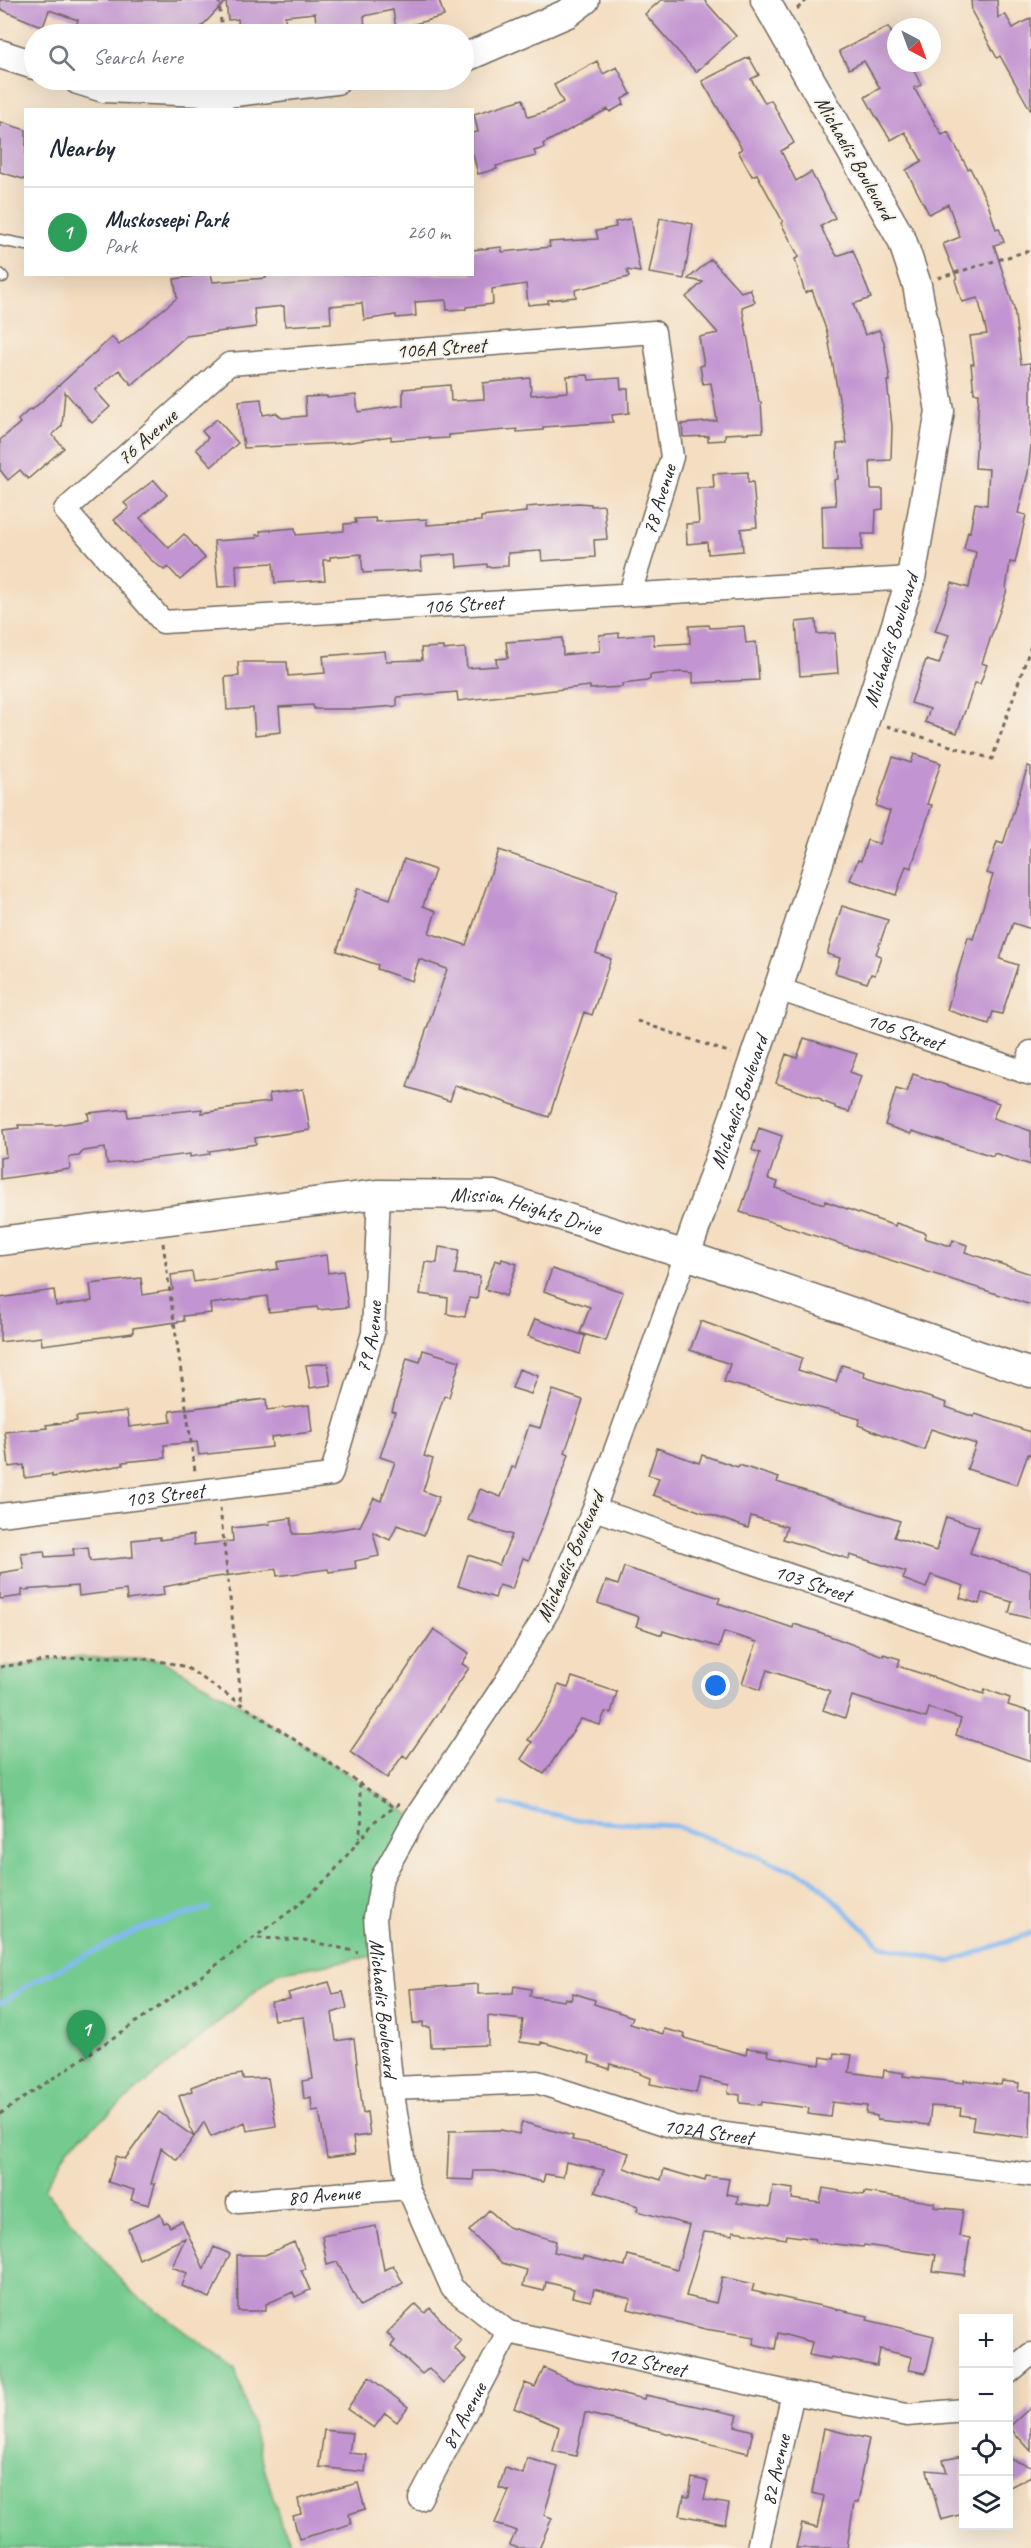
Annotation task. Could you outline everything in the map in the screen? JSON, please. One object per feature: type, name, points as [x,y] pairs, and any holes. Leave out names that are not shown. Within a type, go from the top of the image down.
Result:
[{"type":"street","points":[[474,54],[568,13],[585,0]]},
{"type":"street","name":"Michaelis Boulevard","points":[[408,2188],[392,2088],[378,1955],[375,1917],[382,1877],[430,1796],[532,1639],[570,1566],[594,1509],[686,1255],[778,989],[911,578],[940,411],[917,285],[902,240],[765,0]]},
{"type":"street","points":[[0,54],[24,62]]},
{"type":"street","points":[[153,90],[227,93],[252,90]]},
{"type":"street","name":"106A Street","points":[[229,364],[654,332]]},
{"type":"street","name":"78 Avenue","points":[[630,593],[672,457],[654,332]]},
{"type":"street","name":"76 Avenue","points":[[65,510],[229,364]]},
{"type":"street","name":"106 Street","points":[[65,510],[163,622],[911,578]]},
{"type":"street","name":"106 Street","points":[[778,989],[1029,1066]]},
{"type":"street","name":"Mission Heights Drive","points":[[0,1241],[379,1194],[494,1195],[686,1255],[1031,1373]]},
{"type":"street","name":"79 Avenue","points":[[331,1475],[373,1333],[379,1194]]},
{"type":"street","name":"103 Street","points":[[0,1515],[331,1475]]},
{"type":"street","name":"103 Street","points":[[594,1509],[1031,1657]]},
{"type":"street","name":"102A Street","points":[[392,2088],[537,2082],[674,2127],[1031,2175]]},
{"type":"street","name":"80 Avenue","points":[[238,2202],[408,2188]]},
{"type":"street","name":"102 Street","points":[[408,2188],[452,2288],[508,2332],[907,2415],[959,2410]]},
{"type":"street","name":"81 Avenue","points":[[420,2499],[508,2332]]},
{"type":"street","points":[[1013,2369],[1031,2354]]},
{"type":"street","name":"82 Avenue","points":[[758,2548],[794,2393]]},
{"type":"lane","points":[[0,240],[24,245]]},
{"type":"path","points":[[219,0],[221,24]]},
{"type":"path","points":[[917,285],[1031,250]]},
{"type":"path","points":[[864,719],[992,759],[1031,646]]},
{"type":"path","points":[[637,1021],[732,1054]]},
{"type":"path","points":[[160,1221],[208,1490],[242,1706]]},
{"type":"path","points":[[0,1667],[75,1657],[162,1660],[186,1667],[393,1807]]},
{"type":"path","points":[[359,1783],[362,1816],[359,1840]]},
{"type":"path","points":[[0,2114],[256,1938],[313,1892],[375,1821],[393,1807],[407,1800],[430,1796]]},
{"type":"path","points":[[256,1938],[304,1940],[351,1952],[378,1955]]},
{"type":"green space","points":[[75,1657],[162,1660],[242,1706],[415,1818],[393,1855],[378,1955],[277,1973],[68,2148],[44,2189],[130,2291],[235,2368],[281,2524],[294,2548],[0,2548],[0,1668]]},
{"type":"building","points":[[0,0],[439,0],[444,16],[414,24],[395,24],[393,10],[364,16],[365,24],[316,24],[315,13],[285,16],[285,24],[238,24],[238,19],[228,20],[226,1],[204,24],[77,24],[78,20],[49,10],[44,24],[36,24],[0,9]]},
{"type":"building","points":[[661,0],[704,0],[736,36],[696,72],[645,14]]},
{"type":"building","points":[[971,0],[997,0],[998,18],[1005,14],[1013,28],[1031,18],[1031,111],[1000,56],[997,58],[972,12]]},
{"type":"building","points":[[887,27],[887,72],[914,72],[921,85],[914,88],[942,135],[948,132],[968,169],[970,168],[988,204],[996,229],[999,228],[1004,242],[994,245],[1014,308],[1021,364],[1030,363],[1031,445],[1028,473],[1018,513],[1026,515],[1015,563],[1010,562],[1007,590],[982,663],[987,665],[980,684],[975,683],[957,733],[925,722],[930,709],[911,703],[926,660],[939,664],[949,635],[935,631],[952,583],[969,588],[976,552],[964,549],[968,531],[970,532],[975,503],[987,505],[989,469],[975,468],[979,393],[974,393],[971,364],[974,364],[970,336],[987,334],[978,298],[962,302],[955,280],[957,279],[943,244],[960,237],[948,204],[929,214],[906,170],[922,161],[905,132],[891,140],[875,115],[865,97],[880,88],[864,61],[849,69],[839,51]]},
{"type":"building","points":[[749,57],[759,75],[751,79],[765,103],[771,100],[794,143],[781,151],[796,181],[811,172],[835,218],[821,226],[826,238],[837,256],[853,250],[871,298],[853,304],[865,335],[879,330],[884,342],[890,381],[887,381],[892,426],[891,460],[870,461],[871,489],[883,489],[883,509],[876,510],[875,534],[862,534],[862,550],[823,550],[822,506],[836,505],[834,480],[838,479],[837,444],[847,443],[827,332],[812,290],[805,293],[795,259],[799,257],[781,223],[783,222],[757,174],[752,176],[738,151],[742,149],[702,81]]},
{"type":"building","points":[[597,61],[603,74],[617,67],[631,94],[622,99],[624,104],[610,112],[608,109],[543,144],[544,148],[534,151],[536,156],[496,166],[497,169],[478,174],[474,159],[474,133],[478,132],[474,114],[523,99],[528,117],[545,112],[563,102],[554,85]]},
{"type":"building","points":[[0,122],[24,129],[24,179],[0,172]]},
{"type":"building","points":[[660,218],[693,224],[684,279],[649,273]]},
{"type":"building","points":[[630,219],[640,272],[627,270],[629,277],[575,290],[576,297],[548,300],[548,303],[528,305],[526,284],[492,289],[493,304],[466,307],[466,309],[447,310],[446,300],[415,302],[416,316],[396,318],[396,315],[364,320],[362,303],[330,306],[331,323],[285,326],[284,306],[254,309],[256,327],[186,336],[132,385],[119,370],[95,390],[110,407],[92,423],[65,392],[62,426],[52,435],[64,448],[28,479],[20,470],[8,480],[0,470],[0,440],[20,423],[18,420],[112,337],[119,345],[177,298],[174,279],[212,276],[213,282],[266,278],[266,276],[474,276],[474,250],[502,247],[502,252],[550,247],[549,242],[598,239],[596,231],[616,227],[615,222]]},
{"type":"building","points":[[711,259],[741,292],[750,289],[755,302],[742,307],[759,402],[761,402],[763,432],[725,434],[725,440],[708,441],[708,436],[683,437],[682,424],[717,421],[711,383],[703,384],[700,366],[704,365],[699,337],[718,333],[686,297],[703,282],[688,279]]},
{"type":"building","points":[[588,375],[589,380],[620,378],[621,389],[628,389],[629,413],[612,415],[613,422],[543,427],[543,430],[517,432],[517,429],[449,435],[449,438],[391,440],[391,436],[344,443],[244,448],[242,440],[239,401],[261,399],[263,415],[276,413],[282,418],[306,416],[305,397],[327,396],[327,398],[356,395],[358,412],[403,405],[403,389],[450,385],[451,401],[484,399],[483,383],[530,378],[531,395],[568,392],[567,376]]},
{"type":"building","points":[[217,419],[238,443],[212,466],[196,449],[208,438],[202,431]]},
{"type":"building","points":[[748,472],[748,483],[753,482],[757,527],[741,529],[743,551],[708,554],[707,542],[687,544],[686,524],[699,523],[696,488],[714,488],[713,474]]},
{"type":"building","points":[[154,480],[167,495],[140,518],[169,548],[184,534],[205,558],[180,580],[168,567],[164,570],[150,559],[114,520],[129,508],[124,503]]},
{"type":"building","points":[[591,504],[591,506],[604,505],[607,539],[594,540],[595,557],[542,561],[541,551],[508,553],[508,566],[487,567],[487,564],[457,567],[456,554],[421,557],[422,570],[363,573],[361,554],[330,557],[330,560],[323,560],[325,580],[275,583],[273,563],[236,565],[237,586],[218,587],[214,541],[257,538],[256,535],[261,535],[260,531],[295,528],[296,535],[344,531],[344,524],[356,523],[355,519],[375,518],[376,522],[427,519],[427,525],[481,521],[481,517],[526,512],[526,507]]},
{"type":"building","points":[[816,620],[817,634],[835,633],[838,673],[800,676],[796,622]]},
{"type":"building","points":[[709,625],[710,628],[744,626],[746,643],[756,642],[759,680],[693,683],[693,673],[681,672],[650,675],[647,681],[622,684],[622,687],[590,689],[590,686],[458,701],[457,692],[397,697],[397,706],[357,709],[314,709],[313,705],[279,707],[281,732],[255,735],[253,708],[227,710],[225,677],[239,676],[238,662],[287,662],[288,676],[325,673],[323,656],[385,651],[386,661],[422,660],[421,648],[443,647],[443,650],[465,648],[467,668],[497,666],[496,659],[508,658],[506,642],[562,638],[563,655],[600,651],[599,635],[619,633],[619,637],[653,634],[654,645],[690,643],[689,626]]},
{"type":"building","points":[[914,754],[941,763],[927,804],[932,805],[911,868],[906,866],[896,895],[850,880],[858,860],[861,861],[867,840],[879,844],[890,811],[876,806],[893,757],[911,763]]},
{"type":"building","points":[[1028,766],[1031,767],[1031,929],[1013,923],[1000,959],[1018,965],[1002,1014],[993,1012],[989,1024],[947,1010],[968,937],[973,939],[993,875],[987,873],[997,842],[1003,844]]},
{"type":"building","points":[[499,850],[617,890],[596,953],[611,959],[592,1015],[584,1012],[549,1117],[455,1085],[450,1101],[407,1087],[447,969],[419,959],[412,981],[377,969],[378,965],[337,951],[358,888],[390,899],[404,859],[435,870],[423,906],[436,911],[429,933],[466,945]]},
{"type":"building","points":[[842,906],[888,920],[876,954],[881,956],[875,975],[871,974],[867,983],[835,973],[840,958],[827,954]]},
{"type":"building","points":[[804,1038],[857,1054],[850,1072],[861,1076],[849,1112],[776,1083],[786,1054],[797,1058]]},
{"type":"building","points":[[913,1074],[999,1103],[993,1118],[1031,1131],[1031,1165],[912,1131],[911,1134],[885,1125],[896,1089],[907,1092]]},
{"type":"building","points":[[303,1089],[310,1130],[255,1138],[256,1144],[209,1151],[210,1154],[190,1157],[190,1154],[107,1164],[105,1148],[83,1151],[79,1156],[69,1157],[70,1169],[0,1179],[0,1158],[6,1157],[3,1130],[19,1128],[18,1125],[56,1125],[89,1120],[88,1113],[127,1109],[128,1117],[202,1109],[202,1113],[234,1108],[234,1106],[270,1102],[269,1094]]},
{"type":"building","points":[[759,1128],[782,1136],[768,1179],[778,1182],[776,1188],[824,1204],[825,1201],[895,1226],[896,1223],[926,1233],[924,1238],[951,1246],[953,1240],[967,1245],[965,1252],[1031,1274],[1031,1305],[740,1212],[760,1153],[752,1150]]},
{"type":"building","points":[[439,1247],[459,1250],[455,1274],[480,1276],[477,1299],[469,1298],[465,1317],[447,1314],[448,1298],[420,1294],[425,1262],[437,1263]]},
{"type":"building","points":[[326,1255],[328,1273],[343,1271],[348,1307],[318,1310],[317,1307],[269,1312],[267,1296],[210,1304],[211,1313],[183,1316],[184,1321],[133,1328],[133,1333],[42,1345],[41,1337],[0,1342],[0,1298],[54,1290],[56,1306],[92,1301],[90,1284],[141,1278],[143,1295],[173,1290],[171,1275],[192,1272],[194,1282],[278,1269],[277,1262]]},
{"type":"building","points":[[502,1259],[517,1264],[506,1296],[485,1289],[495,1260],[501,1262]]},
{"type":"building","points":[[552,1269],[623,1292],[606,1341],[580,1333],[590,1307],[544,1291]]},
{"type":"building","points":[[535,1319],[585,1336],[580,1354],[528,1336]]},
{"type":"building","points":[[701,1321],[802,1358],[798,1370],[836,1382],[842,1365],[865,1372],[864,1377],[947,1403],[946,1407],[974,1417],[975,1414],[1031,1432],[1031,1455],[1028,1454],[1017,1485],[967,1469],[976,1444],[931,1429],[924,1450],[858,1425],[860,1419],[724,1382],[730,1364],[690,1350]]},
{"type":"building","points":[[423,1350],[460,1361],[449,1397],[444,1396],[424,1456],[433,1459],[423,1491],[439,1497],[424,1535],[397,1525],[390,1540],[373,1532],[379,1556],[355,1561],[356,1568],[329,1572],[328,1569],[277,1576],[276,1569],[209,1578],[163,1587],[164,1595],[127,1600],[126,1590],[79,1596],[78,1586],[22,1590],[22,1596],[0,1599],[0,1573],[24,1569],[21,1553],[44,1551],[45,1557],[74,1555],[73,1549],[88,1547],[90,1561],[133,1557],[132,1540],[160,1537],[160,1540],[193,1535],[194,1545],[233,1541],[232,1528],[270,1524],[269,1521],[291,1518],[293,1534],[309,1534],[360,1526],[374,1498],[381,1501],[395,1462],[380,1457],[395,1412],[392,1411],[407,1358],[420,1362]]},
{"type":"building","points":[[328,1363],[331,1385],[310,1388],[306,1365]]},
{"type":"building","points":[[519,1369],[538,1376],[531,1394],[512,1388]]},
{"type":"building","points":[[553,1390],[583,1400],[565,1452],[569,1454],[529,1560],[523,1558],[512,1589],[499,1585],[495,1598],[458,1586],[468,1555],[499,1565],[512,1535],[468,1520],[480,1489],[501,1497],[512,1467],[515,1468],[529,1425],[540,1428]]},
{"type":"building","points":[[266,1399],[267,1410],[309,1405],[312,1432],[271,1437],[272,1447],[199,1455],[197,1442],[164,1445],[165,1458],[123,1462],[123,1465],[52,1477],[52,1474],[25,1478],[24,1465],[9,1467],[5,1432],[47,1428],[46,1425],[77,1421],[76,1417],[127,1411],[129,1427],[171,1422],[170,1411]]},
{"type":"building","points":[[657,1448],[699,1463],[702,1455],[738,1467],[739,1465],[779,1478],[777,1482],[900,1521],[894,1537],[936,1551],[946,1517],[979,1527],[970,1553],[1031,1572],[1031,1619],[1009,1613],[1012,1602],[982,1593],[979,1604],[960,1598],[964,1586],[931,1575],[926,1588],[903,1579],[906,1572],[850,1555],[849,1559],[783,1539],[787,1527],[751,1516],[748,1528],[653,1495],[659,1478],[648,1475]]},
{"type":"building","points":[[624,1567],[720,1598],[718,1603],[793,1628],[794,1624],[883,1656],[883,1654],[900,1659],[898,1666],[984,1694],[985,1689],[1010,1698],[1008,1705],[1031,1712],[1031,1761],[956,1735],[961,1719],[929,1708],[926,1718],[852,1696],[845,1718],[823,1710],[830,1691],[767,1670],[760,1690],[742,1683],[757,1642],[724,1632],[719,1647],[663,1631],[662,1635],[636,1626],[639,1617],[598,1603],[606,1581],[618,1585]]},
{"type":"building","points":[[434,1629],[469,1653],[462,1664],[469,1668],[407,1758],[403,1755],[387,1778],[350,1752]]},
{"type":"building","points":[[572,1677],[617,1692],[611,1713],[605,1712],[600,1725],[581,1719],[544,1774],[521,1759],[532,1742],[528,1740],[552,1704],[558,1685],[568,1688]]},
{"type":"building","points":[[329,1982],[333,1994],[343,1992],[347,2008],[332,2013],[336,2041],[354,2038],[363,2113],[367,2112],[370,2135],[353,2137],[355,2154],[327,2158],[319,2110],[312,2111],[311,2097],[304,2099],[302,2081],[313,2079],[304,2017],[274,2020],[271,2002],[290,1999],[288,1993]]},
{"type":"building","points":[[478,1984],[478,1994],[513,1993],[514,1986],[531,1989],[530,1996],[564,2001],[565,1998],[571,2000],[573,1993],[595,2000],[594,2004],[633,2017],[630,2024],[663,2034],[664,2029],[685,2034],[684,2038],[746,2055],[747,2048],[769,2051],[768,2056],[820,2065],[821,2057],[834,2059],[835,2053],[852,2055],[849,2072],[883,2077],[884,2070],[904,2073],[903,2076],[964,2083],[964,2080],[1001,2085],[1002,2081],[1019,2083],[1018,2091],[1031,2092],[1030,2138],[972,2130],[974,2117],[960,2115],[961,2108],[931,2106],[929,2125],[877,2120],[877,2116],[866,2114],[867,2106],[832,2102],[830,2117],[808,2114],[809,2108],[762,2102],[761,2105],[740,2103],[740,2095],[728,2093],[729,2085],[700,2078],[696,2093],[650,2084],[651,2078],[640,2072],[610,2064],[609,2069],[589,2062],[590,2056],[541,2042],[541,2045],[520,2042],[523,2020],[488,2016],[488,2045],[431,2047],[430,2027],[423,2027],[423,2022],[413,2024],[410,1989]]},
{"type":"building","points":[[242,2074],[243,2079],[268,2078],[276,2126],[247,2131],[245,2122],[211,2137],[204,2122],[194,2137],[179,2096],[192,2091],[191,2087],[212,2079]]},
{"type":"building","points":[[159,2112],[194,2137],[177,2160],[161,2148],[151,2184],[155,2184],[149,2205],[131,2200],[134,2190],[108,2182],[116,2156],[125,2159]]},
{"type":"building","points":[[522,2122],[573,2136],[572,2140],[629,2153],[624,2168],[661,2180],[664,2169],[705,2181],[706,2176],[729,2179],[726,2194],[738,2196],[737,2203],[770,2207],[773,2186],[793,2189],[792,2199],[820,2203],[823,2188],[864,2195],[865,2192],[892,2196],[935,2203],[934,2207],[963,2210],[959,2236],[970,2238],[964,2275],[933,2271],[936,2255],[864,2245],[863,2247],[815,2242],[815,2239],[787,2235],[786,2239],[733,2231],[733,2235],[704,2232],[686,2296],[716,2303],[722,2277],[754,2284],[752,2291],[868,2316],[867,2320],[934,2336],[926,2373],[909,2370],[912,2357],[880,2349],[877,2366],[831,2357],[830,2359],[809,2355],[812,2342],[778,2333],[775,2349],[753,2344],[755,2337],[705,2329],[628,2309],[631,2299],[594,2289],[591,2301],[572,2297],[574,2289],[546,2282],[544,2291],[523,2286],[527,2270],[502,2263],[469,2231],[489,2210],[508,2227],[556,2241],[554,2252],[625,2266],[628,2255],[677,2269],[689,2225],[637,2211],[638,2206],[595,2192],[604,2170],[566,2162],[563,2177],[545,2174],[543,2182],[495,2171],[474,2171],[473,2180],[447,2179],[449,2131],[501,2130],[519,2134]]},
{"type":"building","points":[[160,2214],[164,2223],[167,2222],[170,2227],[182,2221],[204,2269],[214,2247],[230,2254],[210,2298],[182,2286],[187,2273],[172,2267],[185,2238],[139,2259],[128,2229]]},
{"type":"building","points":[[376,2226],[384,2270],[393,2265],[403,2283],[360,2306],[337,2262],[327,2265],[322,2236]]},
{"type":"building","points":[[294,2242],[306,2269],[301,2270],[310,2290],[295,2297],[293,2292],[266,2304],[266,2311],[238,2311],[237,2255],[265,2255]]},
{"type":"building","points":[[416,2304],[425,2313],[430,2308],[461,2341],[454,2348],[466,2360],[443,2383],[429,2368],[422,2374],[391,2346],[395,2341],[387,2333]]},
{"type":"building","points":[[544,2368],[575,2382],[644,2399],[645,2395],[738,2415],[735,2426],[753,2431],[748,2453],[585,2413],[576,2456],[553,2451],[559,2427],[514,2408],[525,2383],[535,2387]]},
{"type":"building","points":[[369,2377],[408,2407],[397,2422],[385,2413],[374,2428],[347,2409]]},
{"type":"building","points":[[1031,2407],[1031,2451],[1013,2431],[1013,2423]]},
{"type":"building","points":[[824,2428],[869,2439],[858,2503],[854,2503],[847,2548],[796,2548],[802,2524],[817,2528],[824,2496],[812,2493]]},
{"type":"building","points":[[324,2430],[352,2433],[349,2453],[367,2455],[365,2472],[319,2467]]},
{"type":"building","points":[[959,2457],[959,2515],[941,2520],[927,2470],[947,2472],[943,2460]]},
{"type":"building","points":[[527,2458],[558,2467],[544,2515],[552,2518],[539,2548],[518,2548],[510,2545],[516,2531],[495,2523],[509,2491],[499,2488],[505,2468],[523,2474]]},
{"type":"building","points":[[1013,2460],[1031,2467],[1031,2476],[1013,2485]]},
{"type":"building","points":[[692,2478],[708,2481],[704,2500],[729,2504],[725,2524],[680,2515],[684,2496],[689,2497]]},
{"type":"building","points":[[358,2483],[365,2509],[349,2514],[351,2524],[299,2539],[293,2516],[301,2514],[298,2499]]},
{"type":"waterway","points":[[502,1804],[586,1821],[676,1826],[811,1877],[881,1946],[950,1962],[1031,1933]]},
{"type":"waterway","points":[[0,2004],[33,1982],[140,1929],[209,1908]]},
{"type":"place","name":"Muskoseepi Park","points":[[86,2060]]}]
